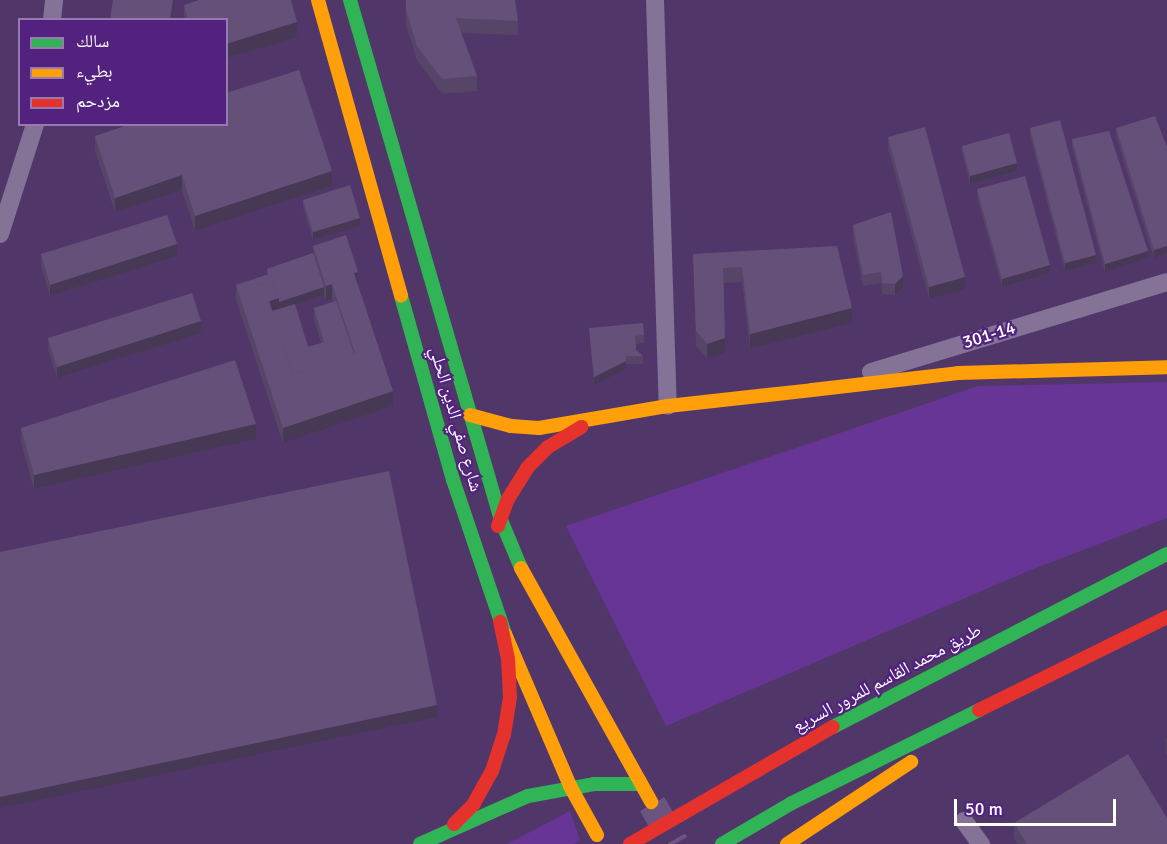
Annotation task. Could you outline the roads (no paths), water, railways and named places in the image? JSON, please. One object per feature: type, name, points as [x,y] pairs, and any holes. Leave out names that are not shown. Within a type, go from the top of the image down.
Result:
[{"type":"main road","name":"شارع صفي الدين الحلي","points":[[318,0],[453,480],[500,622],[570,786],[597,835]]},
{"type":"main road","name":"شارع صفي الدين الحلي","points":[[350,0],[501,520],[521,569],[651,802]]},
{"type":"main road","points":[[470,415],[511,426],[539,428],[591,421],[668,405],[958,373],[1167,367]]},
{"type":"main road","points":[[447,831],[473,805],[492,771],[504,735],[510,697],[508,659],[500,622],[495,554],[501,520],[508,499],[527,468],[548,447],[591,421]]},
{"type":"main road","name":"طريق محمد القاسم للمرور السريع","points":[[630,844],[763,765],[898,692],[1167,554]]},
{"type":"main road","points":[[722,844],[792,803],[1036,679],[1167,617]]},
{"type":"main road","points":[[787,844],[1036,679]]},
{"type":"main road","points":[[420,844],[528,796],[570,786],[641,784]]},
{"type":"street","points":[[52,18],[54,0]]},
{"type":"street","points":[[655,0],[668,405]]},
{"type":"street","points":[[0,234],[34,126]]},
{"type":"street","name":"301-14","points":[[812,390],[1167,282]]},
{"type":"street","points":[[964,821],[981,844]]},
{"type":"tunnel","points":[[652,804],[675,844]]}]
